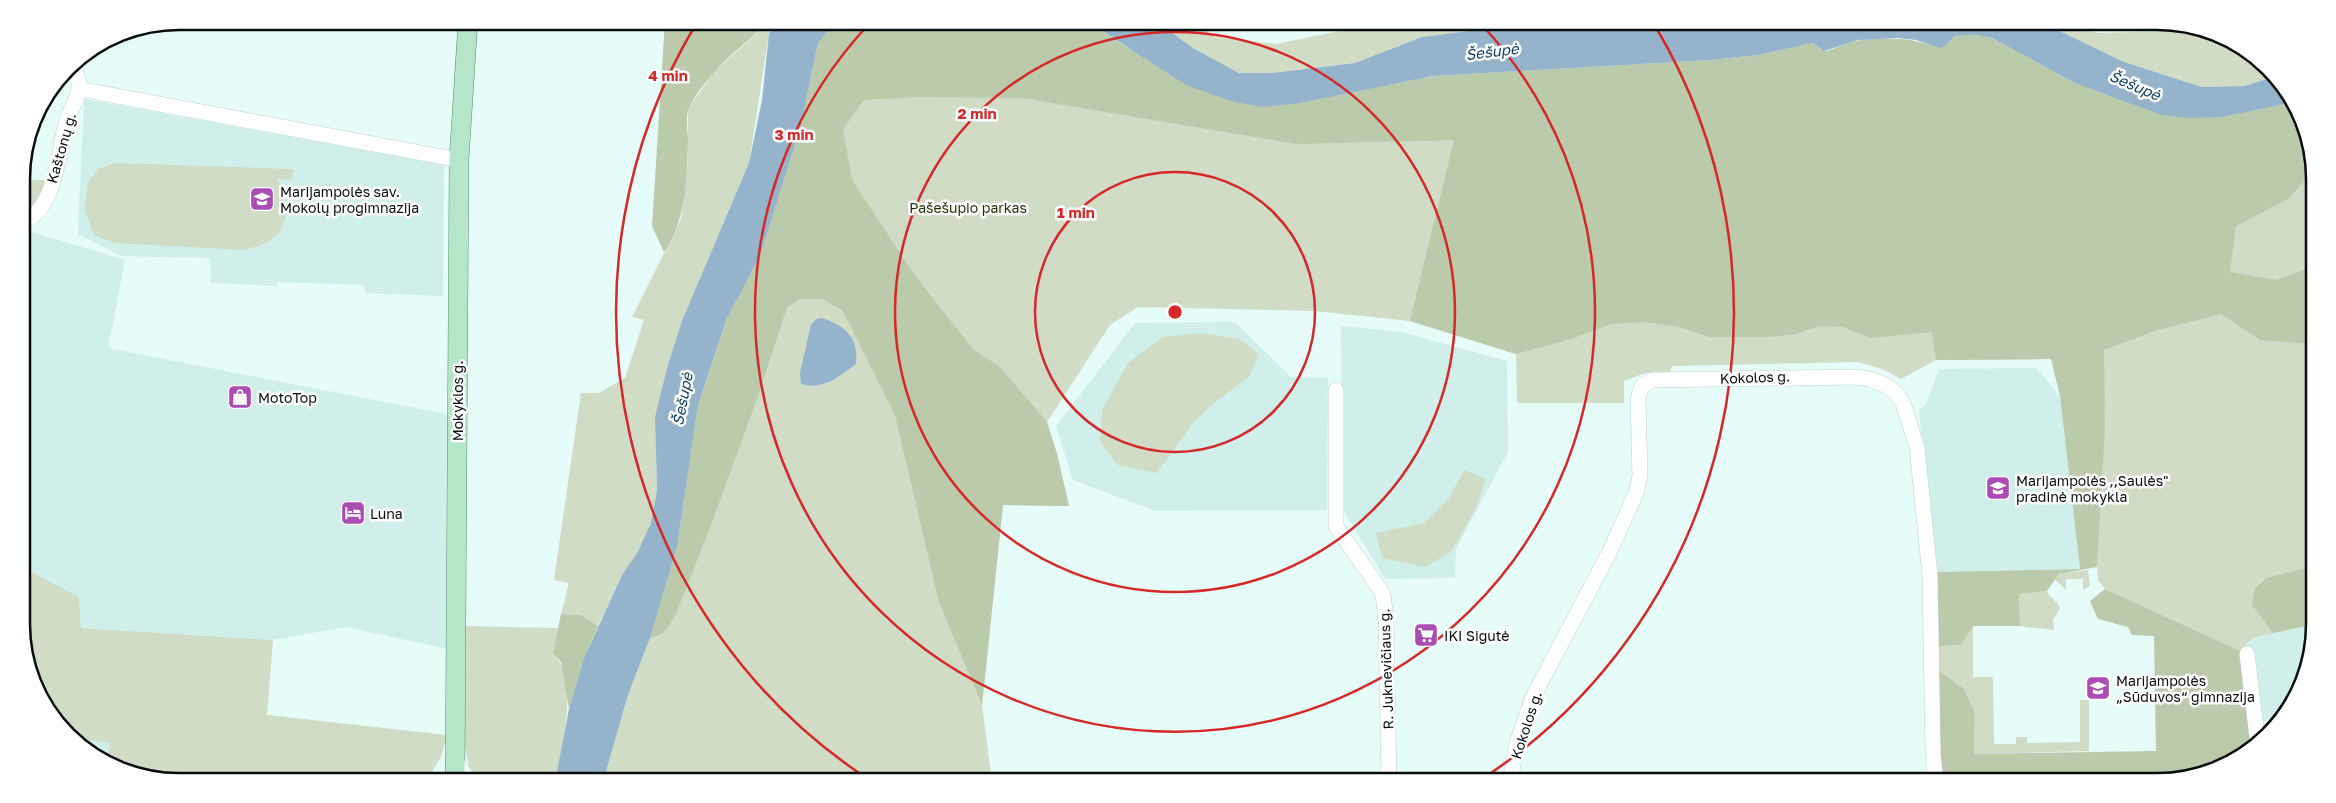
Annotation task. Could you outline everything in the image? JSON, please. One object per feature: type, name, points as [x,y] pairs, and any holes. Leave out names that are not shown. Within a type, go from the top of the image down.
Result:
[{"type":"main road","name":"Mokyklos g.","points":[[455,773],[459,160],[467,30]]},
{"type":"street","points":[[74,74],[79,82],[79,89],[459,160]]},
{"type":"street","name":"Kaštonų g.","points":[[30,219],[42,206],[53,181],[67,118],[79,89]]},
{"type":"street","name":"Kokolos g.","points":[[1512,773],[1517,744],[1533,697],[1610,551],[1636,493],[1640,477],[1638,398],[1642,386],[1652,380],[1812,376],[1870,379],[1888,386],[1904,403],[1917,447],[1930,576],[1935,773]]},
{"type":"street","name":"R. Juknevičiaus g.","points":[[1336,390],[1336,526],[1383,594],[1386,621],[1389,773]]},
{"type":"street","points":[[2248,654],[2257,734]]},
{"type":"street","points":[[456,761],[463,773]]},
{"type":"shaded area","name":"Marijampolės sav. Mokolų progimnazija","points":[[84,99],[444,165],[443,296],[365,293],[364,285],[277,282],[277,286],[211,283],[210,258],[121,256],[78,234]]},
{"type":"shaded area","points":[[30,231],[125,260],[108,348],[446,414],[452,425],[448,649],[346,627],[273,640],[81,628],[79,597],[30,571]]},
{"type":"shaded area","points":[[1235,322],[1291,377],[1328,378],[1327,510],[1155,511],[1073,480],[1056,426],[1135,323]]},
{"type":"shaded area","points":[[1341,326],[1402,332],[1507,361],[1508,452],[1456,549],[1455,578],[1385,579],[1343,510]]},
{"type":"shaded area","name":"Marijampolės ,,Saulės\" pradinė mokykla","points":[[2036,368],[2060,396],[2080,569],[1934,572],[1919,410],[1926,404],[1939,369]]},
{"type":"shaded area","points":[[2306,626],[2301,663],[2291,690],[2271,720],[2255,723],[2246,644],[2253,638]]},
{"type":"shaded area","points":[[83,737],[111,743],[108,755]]},
{"type":"green space","points":[[664,30],[759,30],[736,50],[705,83],[689,108],[687,115],[688,156],[684,199],[677,227],[664,252],[652,226]]},
{"type":"green space","points":[[760,30],[772,30],[769,34],[749,163],[683,321],[655,417],[657,490],[651,523],[637,553],[622,575],[598,626],[581,615],[561,614],[569,583],[554,580],[581,393],[599,393],[625,378],[644,320],[632,317],[681,219],[688,160],[688,109],[713,73]]},
{"type":"green space","name":"Pašešupio parkas","points":[[828,30],[1101,30],[1186,85],[2075,83],[2286,105],[2298,131],[2305,159],[2306,179],[2306,626],[2253,638],[2246,644],[2247,654],[2105,589],[2098,580],[2097,567],[2105,432],[2051,359],[1936,360],[1901,379],[1880,368],[1858,362],[1672,366],[1670,373],[1645,373],[1624,381],[1624,403],[1517,403],[1516,354],[1410,321],[1314,311],[1138,307],[1110,325],[1047,422],[1057,454],[1069,506],[1003,505],[982,705],[991,773],[606,773],[628,695],[650,638],[677,547],[698,405],[801,125],[818,43]]},
{"type":"green space","points":[[828,30],[1100,30],[1124,46],[1300,103],[1433,76],[1711,60],[1758,55],[1813,43],[1826,51],[1853,42],[1870,39],[1902,39],[1945,46],[1955,36],[1976,35],[1992,38],[2075,83],[2161,115],[2222,117],[2286,104],[2298,131],[2305,159],[2306,180],[2288,199],[2236,226],[2230,272],[2276,280],[2306,269],[2306,343],[2260,340],[2221,314],[2157,330],[2104,350],[2105,432],[2097,567],[2059,574],[2047,591],[2019,594],[2020,626],[1973,626],[1962,644],[1932,647],[1935,572],[2080,569],[2060,396],[2051,359],[1936,360],[1932,332],[1870,338],[1843,327],[1819,326],[1796,334],[1768,337],[1709,337],[1679,327],[1644,322],[1611,324],[1571,339],[1516,354],[1410,321],[1454,140],[1297,144],[1022,98],[919,97],[864,100],[843,129],[852,180],[914,274],[972,348],[1001,368],[1047,422],[1057,454],[1069,506],[1003,505],[982,705],[939,602],[895,415],[843,311],[823,299],[800,299],[787,307],[757,399],[711,525],[675,616],[665,630],[659,635],[650,638],[677,547],[698,405],[727,318],[760,256],[801,125],[818,43]]},
{"type":"green space","points":[[1168,30],[1205,30],[1215,37],[1276,44],[1344,30],[1488,30],[1422,37],[1355,63],[1272,73],[1239,73],[1193,48]]},
{"type":"green space","points":[[2058,30],[2092,30],[2096,33],[2171,31],[2196,35],[2232,50],[2248,61],[2267,79],[2244,86],[2202,87],[2124,62]]},
{"type":"green space","points":[[115,163],[293,169],[292,180],[277,179],[285,195],[287,213],[280,232],[265,244],[243,250],[115,243],[94,235],[85,211],[87,185],[98,169]]},
{"type":"green space","points":[[30,180],[53,181],[30,212]]},
{"type":"green space","points":[[1201,333],[1239,339],[1259,354],[1249,377],[1219,399],[1193,423],[1157,473],[1118,465],[1100,442],[1102,410],[1128,363],[1163,337]]},
{"type":"green space","points":[[1464,470],[1486,479],[1475,510],[1451,552],[1425,567],[1382,558],[1376,533],[1424,523],[1449,498]]},
{"type":"green space","points":[[2306,568],[2306,626],[2273,633],[2252,605],[2255,588],[2267,578]]},
{"type":"green space","points":[[2088,570],[2090,586],[2083,590],[2083,579],[2066,579],[2066,590],[2055,579],[2059,574]]},
{"type":"green space","points":[[30,571],[79,597],[81,628],[273,640],[267,715],[447,735],[441,757],[431,773],[159,772],[122,762],[108,755],[110,743],[84,739],[61,715],[41,681],[35,663],[30,634]]},
{"type":"green space","points":[[2105,589],[2247,654],[2252,738],[2232,753],[2214,762],[2196,768],[2167,773],[1939,773],[1932,666],[1964,689],[1975,714],[1974,754],[2156,751],[2154,636],[2132,635],[2128,627],[2098,619],[2090,601]]},
{"type":"green space","points":[[2047,591],[2060,608],[2053,620],[2054,630],[2020,626],[2019,594]]},
{"type":"green space","points":[[561,614],[581,615],[598,626],[584,658],[569,709],[561,662],[553,653]]},
{"type":"green space","points":[[464,626],[558,628],[554,653],[562,666],[566,681],[567,698],[564,733],[557,773],[474,773],[469,767],[463,736]]},
{"type":"green space","points":[[1973,626],[1973,677],[1992,677],[1993,679],[1994,744],[2016,744],[2016,737],[2027,737],[2027,743],[2080,742],[2080,700],[2089,700],[2089,751],[1974,754],[1975,714],[1932,666],[1932,647]]},
{"type":"water","name":"Šešupė","points":[[772,30],[828,30],[818,43],[801,125],[760,256],[727,318],[698,405],[677,547],[650,638],[628,695],[606,773],[557,773],[569,709],[584,658],[622,575],[637,553],[651,523],[657,490],[655,417],[668,365],[682,321],[749,163],[762,100],[769,34]]},
{"type":"water","name":"Šešupė","points":[[1101,30],[1168,30],[1193,48],[1239,73],[1272,73],[1355,63],[1422,37],[1470,31],[2058,30],[2124,62],[2202,87],[2244,86],[2267,79],[2286,104],[2222,117],[2188,118],[2161,115],[2075,83],[1992,38],[1976,35],[1955,36],[1945,46],[1940,48],[1916,40],[1898,38],[1858,40],[1824,51],[1813,43],[1758,55],[1711,60],[1433,76],[1300,103],[1262,107],[1231,101],[1186,85]]},
{"type":"water","points":[[822,318],[838,325],[849,334],[855,347],[856,364],[824,384],[809,386],[801,384],[800,373],[811,325],[816,319]]},
{"type":"place","name":"Marijampolės sav. Mokolų progimnazija","points":[[262,199]]},
{"type":"place","name":"MotoTop","points":[[240,397]]},
{"type":"place","name":"Marijampolės ,,Saulės\" pradinė mokykla","points":[[1998,488]]},
{"type":"place","name":"Luna","points":[[353,513]]},
{"type":"place","name":"IKI Sigutė","points":[[1426,635]]},
{"type":"place","name":"Marijampolės „Sūduvos“ gimnazija","points":[[2098,688]]}]
